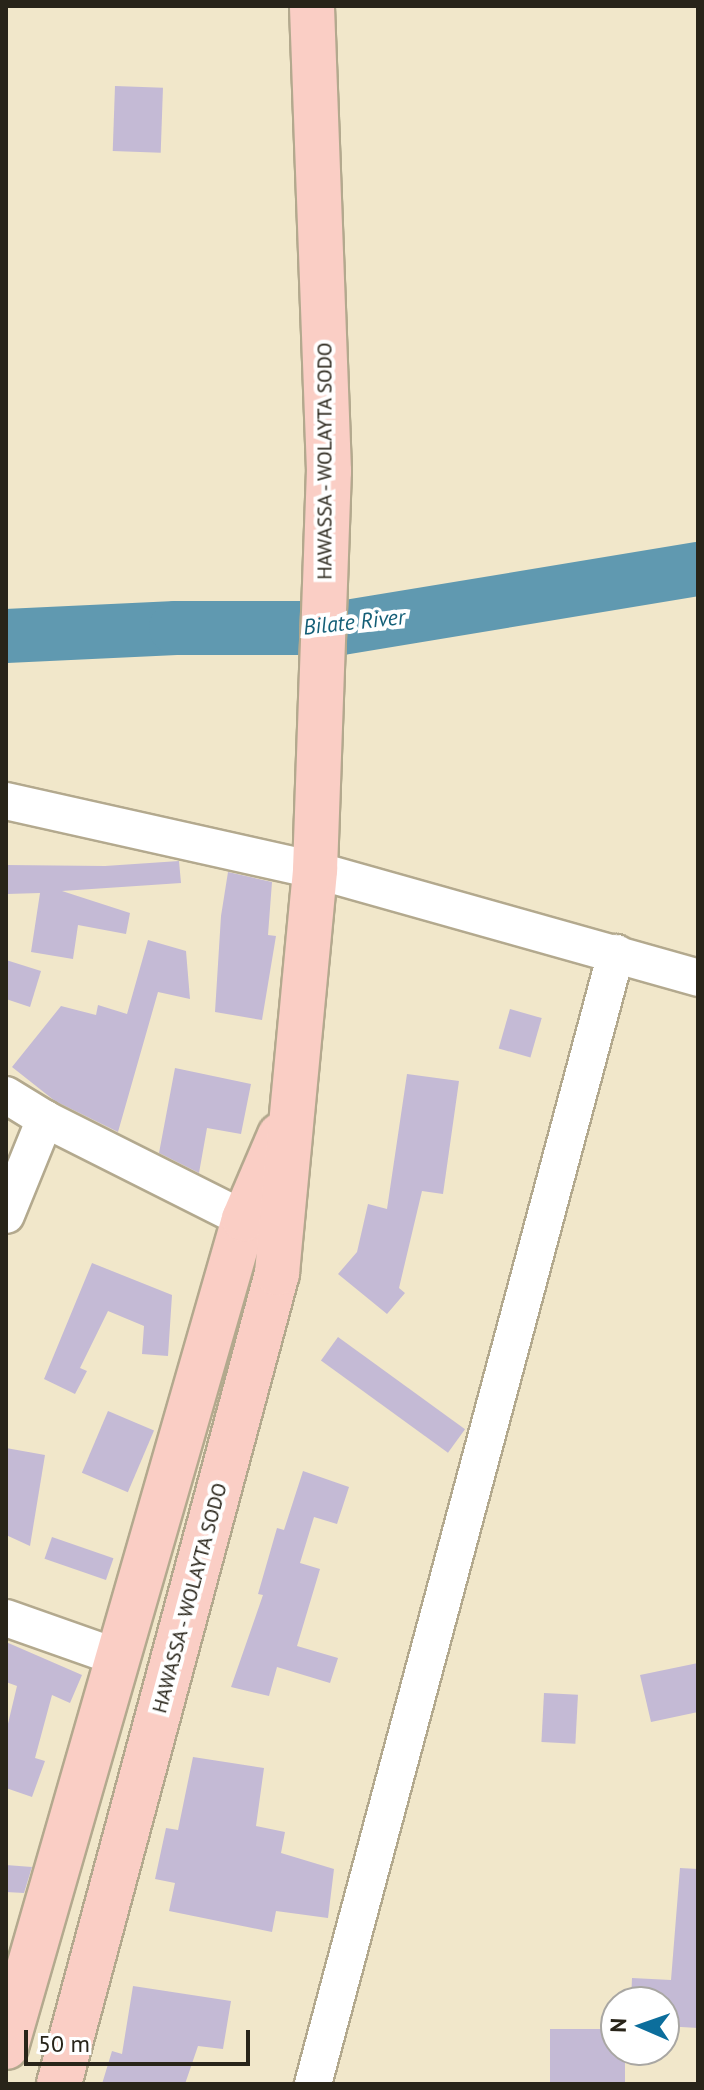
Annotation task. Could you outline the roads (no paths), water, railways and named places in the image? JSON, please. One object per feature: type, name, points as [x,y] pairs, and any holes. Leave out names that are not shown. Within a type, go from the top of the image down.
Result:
[{"type":"main road","name":"HAWASSA - WOLAYTA SODO","points":[[59,2084],[277,1273],[315,870],[329,471],[312,6]]},
{"type":"main road","name":"HAWASSA - WOLAYTA SODO","points":[[6,2047],[244,1219],[293,1107]]},
{"type":"main road","points":[[117,1657],[170,1674]]},
{"type":"street","points":[[6,801],[315,870],[698,978]]},
{"type":"street","points":[[313,2084],[616,953]]},
{"type":"street","points":[[6,1095],[45,1119],[244,1219]]},
{"type":"street","points":[[6,1215],[45,1119]]},
{"type":"street","points":[[6,1618],[117,1657]]},
{"type":"waterway","name":"Bilate River","points":[[6,636],[176,628],[341,628],[698,569]]}]
